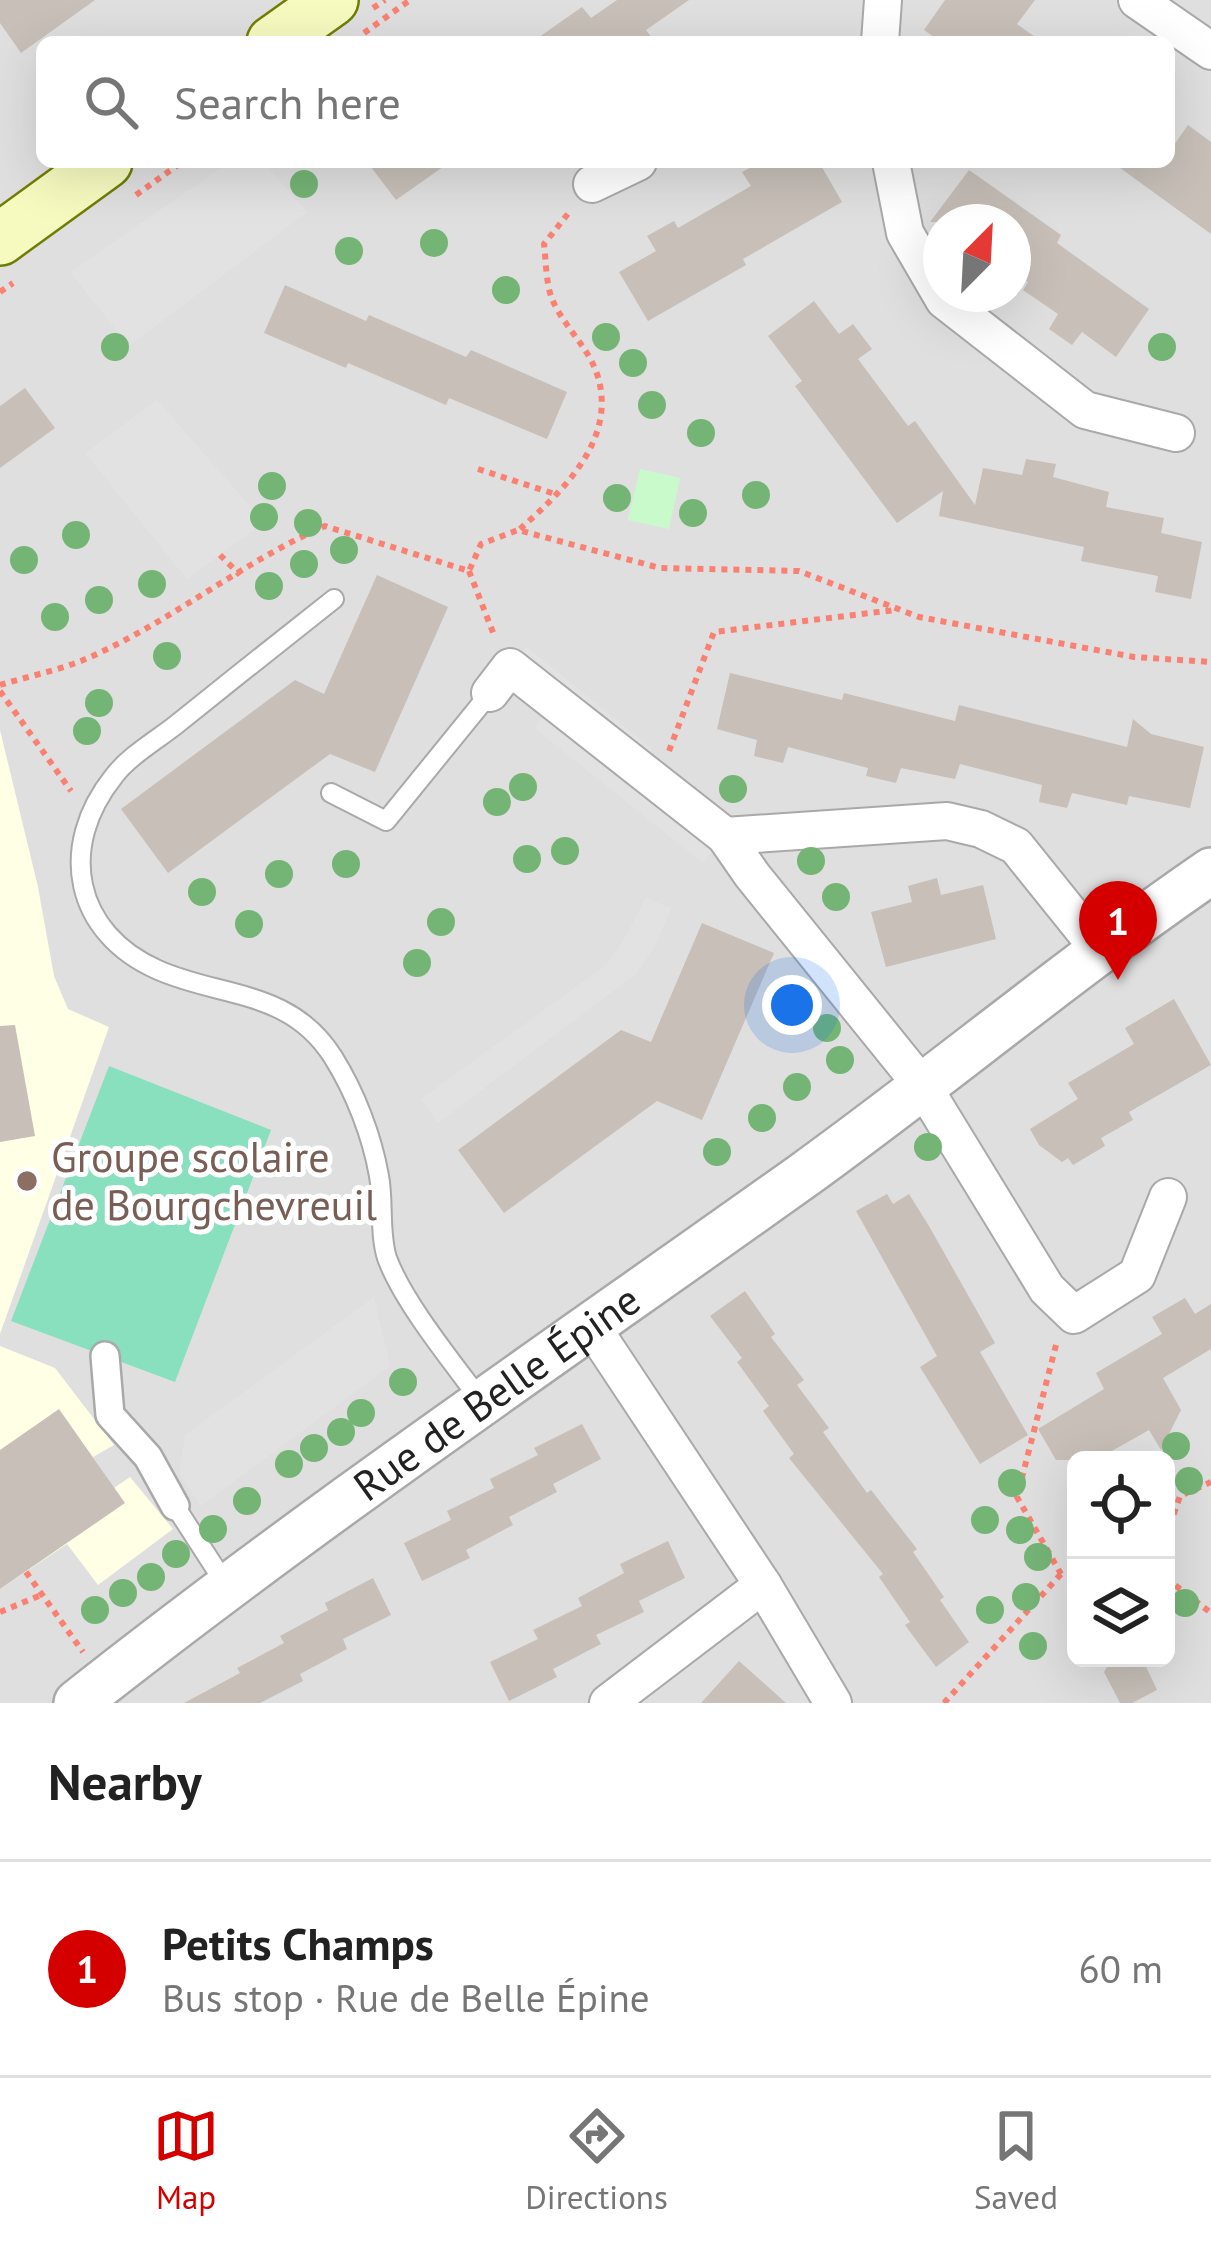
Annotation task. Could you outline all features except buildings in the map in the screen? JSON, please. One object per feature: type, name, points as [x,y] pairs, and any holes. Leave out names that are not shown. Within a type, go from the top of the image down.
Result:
[{"type":"main road","points":[[281,36],[332,0]]},
{"type":"main road","points":[[0,239],[98,168]]},
{"type":"street","points":[[880,36],[883,0]]},
{"type":"street","points":[[1137,0],[1211,51]]},
{"type":"street","points":[[592,184],[625,168]]},
{"type":"street","points":[[892,168],[905,233],[944,301],[1084,410],[1176,433]]},
{"type":"street","points":[[500,680],[657,783],[725,836],[924,1088],[1047,1289],[1074,1315],[1137,1275],[1168,1197]]},
{"type":"street","points":[[725,836],[947,820],[981,829],[1016,846],[1099,948]]},
{"type":"street","name":"Rue de Belle Épine","points":[[91,1692],[226,1585],[924,1088],[1099,948],[1211,871]]},
{"type":"street","points":[[592,1327],[764,1585],[832,1703]]},
{"type":"street","points":[[105,1356],[110,1415],[148,1457],[175,1506]]},
{"type":"street","points":[[608,1703],[764,1585]]},
{"type":"lane","points":[[334,599],[115,774],[90,815],[77,857],[87,908],[121,947],[159,970],[258,997],[298,1022],[331,1054],[358,1106],[379,1175],[386,1254],[399,1282],[482,1402]]},
{"type":"lane","points":[[331,793],[386,821],[500,680]]},
{"type":"lane","points":[[175,1506],[226,1585]]},
{"type":"path","points":[[359,36],[410,0]]},
{"type":"path","points":[[500,680],[469,571],[481,544],[518,530],[558,495],[590,452],[601,416],[597,375],[552,299],[544,244],[592,184]]},
{"type":"path","points":[[478,469],[558,495]]},
{"type":"path","points":[[90,815],[0,688],[80,662],[239,575],[283,544],[325,526],[469,571]]},
{"type":"path","points":[[518,530],[660,568],[799,571],[919,617],[1134,657],[1211,662]]},
{"type":"path","points":[[220,554],[239,575]]},
{"type":"path","points":[[657,783],[714,632],[898,609]]},
{"type":"path","points":[[1061,1574],[1017,1497],[1065,1306]]},
{"type":"path","points":[[1175,1511],[1180,1496],[1211,1482]]},
{"type":"path","points":[[26,1572],[91,1692]]},
{"type":"path","points":[[944,1703],[1061,1574],[1067,1574]]},
{"type":"path","points":[[1175,1585],[1211,1613]]},
{"type":"path","points":[[0,1612],[42,1594]]},
{"type":"shaded area","points":[[0,0],[1211,0],[1211,1703],[0,1703]]},
{"type":"shaded area","points":[[221,168],[268,168],[307,212],[129,346],[70,272]]},
{"type":"shaded area","points":[[157,400],[264,522],[187,579],[85,453]]},
{"type":"shaded area","points":[[526,646],[652,749],[639,767],[725,836],[703,863],[534,728],[553,702],[510,667]]},
{"type":"shaded area","name":"Groupe scolaire de Bourgchevreuil","points":[[0,730],[54,976],[68,1009],[109,1027],[0,1334]]},
{"type":"shaded area","points":[[646,897],[671,909],[636,974],[438,1123],[421,1099],[606,965]]},
{"type":"shaded area","points":[[374,1297],[390,1366],[201,1506],[179,1474],[185,1435]]},
{"type":"shaded area","points":[[0,1346],[55,1368],[114,1445],[93,1457],[114,1488],[130,1477],[173,1529],[98,1585],[67,1544],[0,1589]]},
{"type":"green space","points":[[640,469],[680,478],[669,529],[628,520]]},
{"type":"green space","points":[[109,1066],[271,1130],[175,1382],[11,1321]]},
{"type":"place","name":"Petits Champs","points":[[1118,980]]},
{"type":"place","name":"Groupe scolaire de Bourgchevreuil","points":[[27,1181]]}]
